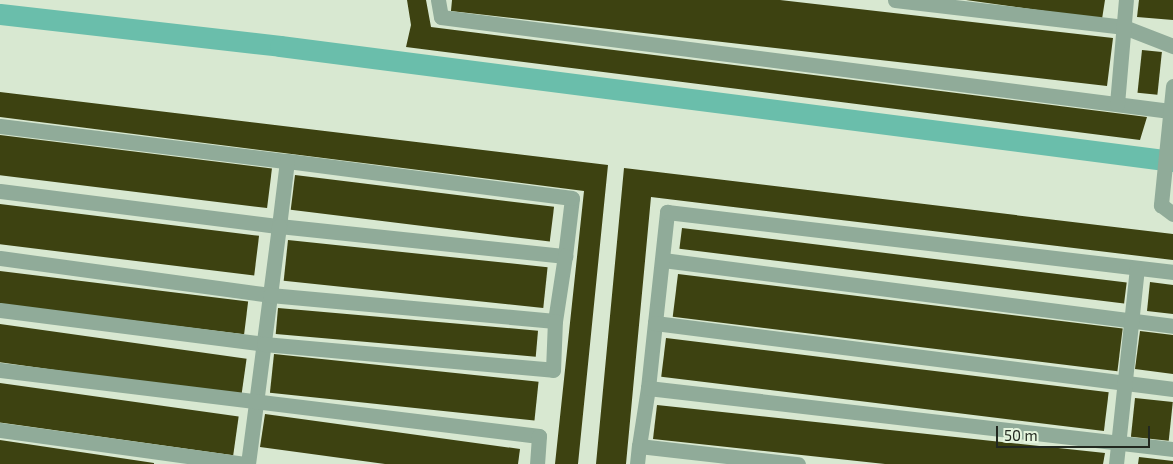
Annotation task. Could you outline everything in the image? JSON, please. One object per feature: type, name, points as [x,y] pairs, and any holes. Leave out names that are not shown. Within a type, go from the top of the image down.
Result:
[{"type":"lane","points":[[438,0],[441,17],[1170,111]]},
{"type":"lane","points":[[896,0],[1124,26],[1173,46]]},
{"type":"lane","points":[[1117,104],[1126,0]]},
{"type":"lane","points":[[1173,86],[1164,160],[1161,205],[1173,214]]},
{"type":"lane","points":[[0,126],[572,198],[555,320],[553,370],[264,344],[0,310]]},
{"type":"lane","points":[[0,430],[246,464],[264,344],[287,161]]},
{"type":"lane","points":[[0,191],[279,226],[565,256]]},
{"type":"lane","points":[[637,464],[648,388],[667,212],[1173,272]]},
{"type":"lane","points":[[0,258],[270,295],[555,320]]},
{"type":"lane","points":[[663,260],[1173,326]]},
{"type":"lane","points":[[1116,464],[1137,268]]},
{"type":"lane","points":[[655,323],[1173,389]]},
{"type":"lane","points":[[0,370],[256,403],[539,436],[537,464]]},
{"type":"lane","points":[[648,388],[1173,450]]},
{"type":"lane","points":[[639,446],[798,464]]},
{"type":"building","points":[[407,0],[426,0],[431,27],[1147,117],[1140,140],[406,47],[411,25]]},
{"type":"building","points":[[452,0],[780,0],[1113,38],[1107,86],[451,11]]},
{"type":"building","points":[[966,0],[1105,0],[1102,19]]},
{"type":"building","points":[[1139,0],[1173,0],[1173,20],[1137,17]]},
{"type":"building","points":[[1142,50],[1162,52],[1157,95],[1138,93]]},
{"type":"building","points":[[0,92],[608,165],[578,464],[555,464],[584,191],[0,117]]},
{"type":"building","points":[[0,135],[272,168],[267,208],[0,175]]},
{"type":"building","points":[[624,168],[1173,234],[1173,260],[651,197],[626,464],[596,464]]},
{"type":"building","points":[[295,175],[554,207],[550,242],[291,210]]},
{"type":"building","points":[[0,204],[259,236],[254,276],[0,244]]},
{"type":"building","points":[[682,228],[1127,283],[1124,303],[679,249]]},
{"type":"building","points":[[288,240],[548,267],[543,308],[284,281]]},
{"type":"building","points":[[0,271],[248,301],[244,334],[0,304]]},
{"type":"building","points":[[678,274],[1123,329],[1117,371],[673,317]]},
{"type":"building","points":[[1150,282],[1173,285],[1173,314],[1147,311]]},
{"type":"building","points":[[278,308],[538,331],[536,357],[276,334]]},
{"type":"building","points":[[0,324],[247,359],[241,396],[0,362]]},
{"type":"building","points":[[1140,331],[1173,335],[1173,374],[1135,369]]},
{"type":"building","points":[[666,338],[1109,392],[1104,431],[661,377]]},
{"type":"building","points":[[274,354],[539,382],[534,421],[270,393]]},
{"type":"building","points":[[0,383],[239,417],[233,455],[0,422]]},
{"type":"building","points":[[1135,398],[1173,402],[1169,441],[1131,437]]},
{"type":"building","points":[[657,405],[1105,453],[1103,464],[885,464],[653,439]]},
{"type":"building","points":[[265,414],[520,449],[518,464],[385,464],[260,447]]},
{"type":"building","points":[[0,440],[154,463],[154,464],[0,464]]},
{"type":"building","points":[[1139,457],[1173,461],[1173,464],[1138,464]]},
{"type":"waterway","points":[[0,14],[280,46],[1173,161]]}]
